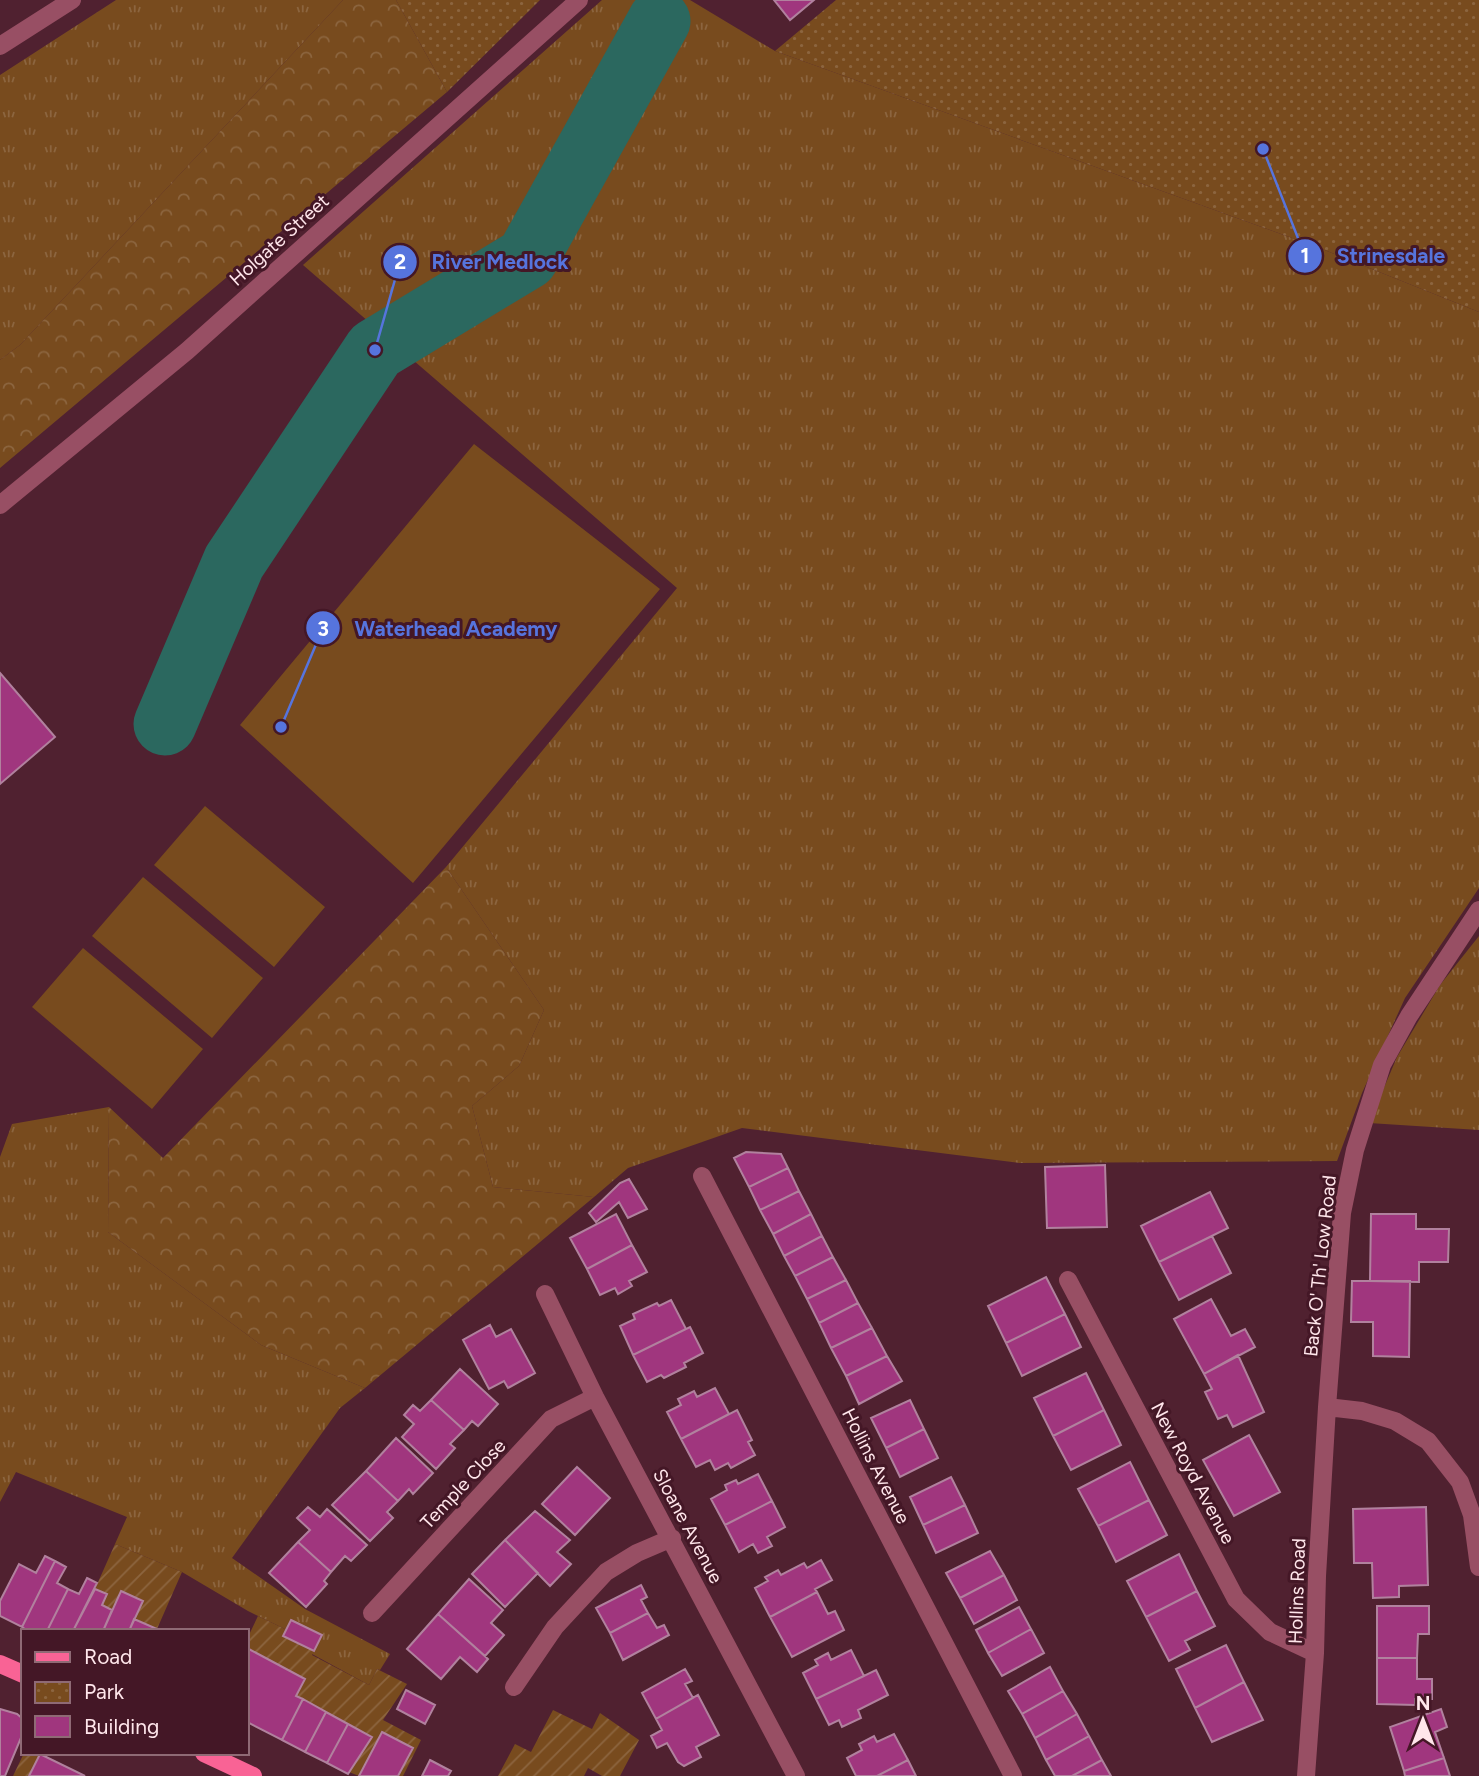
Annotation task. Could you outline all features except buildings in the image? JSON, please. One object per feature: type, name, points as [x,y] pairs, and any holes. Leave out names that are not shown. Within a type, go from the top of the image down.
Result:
[{"type":"main road","points":[[0,1664],[21,1673]]},
{"type":"main road","points":[[208,1755],[253,1776]]},
{"type":"street","points":[[0,46],[72,0]]},
{"type":"street","name":"Holgate Street","points":[[0,505],[187,351],[579,0]]},
{"type":"street","name":"Back O' Th' Low Road","points":[[1327,1407],[1342,1213],[1354,1150],[1382,1065],[1409,1016],[1479,910]]},
{"type":"street","name":"Hollins Avenue","points":[[702,1176],[1013,1776]]},
{"type":"street","name":"New Royd Avenue","points":[[1068,1280],[1236,1599],[1270,1633],[1315,1653]]},
{"type":"street","name":"Sloane Avenue","points":[[545,1294],[595,1397],[796,1776]]},
{"type":"street","name":"Temple Close","points":[[372,1613],[551,1419],[595,1397]]},
{"type":"street","points":[[1327,1407],[1363,1411],[1395,1421],[1428,1441],[1461,1482],[1472,1515],[1479,1567]]},
{"type":"street","name":"Hollins Road","points":[[1306,1776],[1327,1407]]},
{"type":"street","points":[[514,1687],[555,1627],[606,1572],[637,1553],[672,1538]]},
{"type":"green space","points":[[116,0],[343,0],[20,345],[0,360],[0,75]]},
{"type":"green space","points":[[343,0],[396,0],[447,92],[0,468],[0,360],[20,345]]},
{"type":"green space","points":[[396,0],[540,0],[447,92]]},
{"type":"green space","points":[[602,0],[690,0],[775,51],[1317,247],[1479,312],[1479,888],[1405,998],[1362,1093],[1337,1161],[1019,1163],[742,1128],[628,1168],[594,1197],[493,1187],[472,1106],[519,1066],[544,1010],[446,867],[677,588],[303,265]]},
{"type":"green space","points":[[836,0],[1479,0],[1479,312],[1317,247],[775,51]]},
{"type":"green space","points":[[474,444],[660,589],[413,883],[240,725]]},
{"type":"green space","points":[[205,806],[325,907],[274,967],[154,865]]},
{"type":"green space","points":[[446,867],[544,1010],[519,1066],[472,1106],[493,1187],[594,1197],[365,1388],[261,1345],[108,1232],[109,1107],[163,1158]]},
{"type":"green space","points":[[143,877],[263,978],[212,1038],[92,936]]},
{"type":"green space","points":[[1479,936],[1479,1130],[1369,1123],[1397,1057],[1440,985]]},
{"type":"green space","points":[[83,948],[203,1049],[152,1109],[32,1007]]},
{"type":"green space","points":[[109,1107],[108,1232],[261,1345],[365,1388],[340,1408],[232,1558],[305,1609],[390,1654],[380,1670],[377,1669],[369,1685],[312,1654],[287,1630],[248,1611],[182,1572],[115,1544],[127,1517],[16,1472],[0,1502],[0,1157],[12,1124]]},
{"type":"green space","points":[[115,1544],[182,1572],[157,1629],[134,1619],[142,1601],[121,1591],[112,1610],[102,1605],[107,1594],[95,1589]]},
{"type":"green space","points":[[258,1616],[287,1630],[314,1651],[312,1655],[369,1685],[377,1669],[407,1684],[383,1720],[421,1740],[403,1776],[398,1776],[412,1748],[382,1732],[359,1776],[349,1772],[372,1737],[296,1696],[305,1679],[248,1650],[248,1637]]},
{"type":"green space","points":[[553,1710],[592,1729],[600,1713],[639,1740],[620,1776],[602,1776],[588,1768],[584,1776],[498,1776],[515,1744],[531,1752]]},
{"type":"green space","points":[[23,1755],[40,1755],[29,1776],[13,1776]]},
{"type":"waterway","points":[[165,724],[234,562],[375,350],[527,258],[659,21]]},
{"type":"place","name":"Strinesdale","points":[[1263,149]]},
{"type":"place","name":"River Medlock","points":[[375,350]]},
{"type":"place","name":"Waterhead Academy","points":[[281,727]]}]
